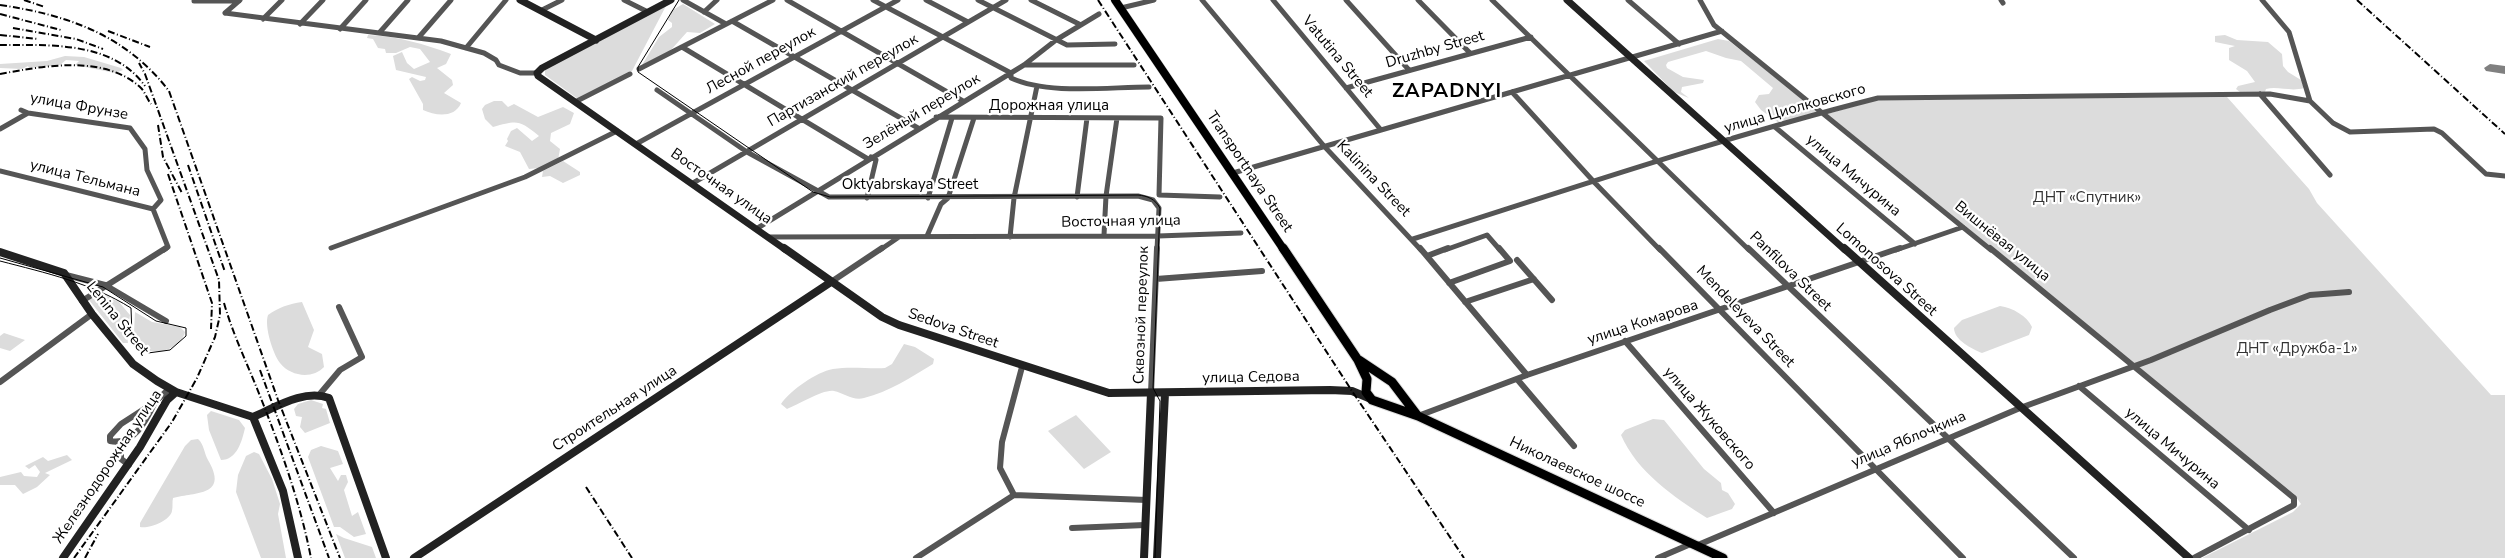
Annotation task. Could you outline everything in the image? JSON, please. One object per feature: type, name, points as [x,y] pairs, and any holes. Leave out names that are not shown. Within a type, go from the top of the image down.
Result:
[{"type":"main road","points":[[520,0],[596,40]]},
{"type":"main road","points":[[537,73],[671,0]]},
{"type":"main road","name":"Transportnaya Street","points":[[1116,0],[1358,360]]},
{"type":"main road","name":"Lomonosova Street","points":[[1567,0],[2189,558]]},
{"type":"main road","name":"Восточная улица","points":[[537,73],[538,76],[693,183],[767,237]]},
{"type":"main road","name":"Sedova Street","points":[[767,237],[882,317],[899,325],[1102,392],[1151,393]]},
{"type":"main road","name":"Lenina Street","points":[[0,252],[57,269],[66,275],[82,301],[133,364],[173,390],[253,417]]},
{"type":"main road","name":"Строительная улица","points":[[414,558],[830,282]]},
{"type":"main road","points":[[1358,360],[1368,384],[1366,392],[1374,401],[1386,403],[1395,400],[1399,392],[1395,384],[1383,379],[1368,384]]},
{"type":"main road","points":[[1358,360],[1395,384],[1418,416]]},
{"type":"main road","name":"улица Седова","points":[[1151,393],[1352,391],[1368,384]]},
{"type":"main road","name":"Железнодорожная улица","points":[[63,558],[129,465],[173,390]]},
{"type":"main road","name":"улица Седова","points":[[1352,391],[1374,401]]},
{"type":"main road","points":[[1144,558],[1151,393]]},
{"type":"main road","points":[[1158,558],[1165,393]]},
{"type":"main road","points":[[298,558],[282,491],[253,417],[299,398],[319,395],[326,396],[330,400],[386,558]]},
{"type":"main road","name":"Николаевское шоссе","points":[[1374,401],[1418,416],[1696,544],[1722,558]]},
{"type":"street","points":[[194,0],[240,1]]},
{"type":"street","points":[[263,19],[282,0]]},
{"type":"street","points":[[300,24],[323,0]]},
{"type":"street","points":[[340,29],[366,0]]},
{"type":"street","points":[[380,32],[408,0]]},
{"type":"street","points":[[420,37],[451,0]]},
{"type":"street","points":[[466,48],[506,0]]},
{"type":"street","points":[[540,11],[562,0]]},
{"type":"street","points":[[624,0],[648,12]]},
{"type":"street","points":[[683,0],[726,24]]},
{"type":"street","points":[[704,12],[717,0]]},
{"type":"street","points":[[639,69],[772,0]]},
{"type":"street","points":[[787,0],[963,101]]},
{"type":"street","points":[[873,0],[1011,73],[1014,80],[1037,86],[1149,86]]},
{"type":"street","name":"Лесной переулок","points":[[636,144],[898,0]]},
{"type":"street","points":[[926,0],[968,22]]},
{"type":"street","points":[[978,0],[1067,44],[1115,44]]},
{"type":"street","name":"Партизанский переулок","points":[[693,183],[1006,0]]},
{"type":"street","points":[[1031,0],[1081,25]]},
{"type":"street","points":[[1121,8],[1154,0]]},
{"type":"street","name":"Kalinina Street","points":[[1202,0],[1324,146],[1413,239],[1527,375]]},
{"type":"street","name":"Vatutina Street","points":[[1273,0],[1381,130]]},
{"type":"street","points":[[1346,0],[1409,70]]},
{"type":"street","points":[[1418,0],[1470,53]]},
{"type":"street","name":"Panfilova Street","points":[[1492,0],[1571,75],[1657,162],[2074,558]]},
{"type":"street","points":[[1628,0],[1679,44]]},
{"type":"street","name":"Вишнёвая улица","points":[[1700,0],[1714,24],[1722,32],[1823,112],[2294,498],[2294,505],[2249,530]]},
{"type":"street","points":[[2262,0],[2289,32],[2310,101],[2333,123],[2350,132],[2434,129],[2442,133],[2486,174],[2505,176]]},
{"type":"street","points":[[240,1],[224,14],[420,37],[484,53],[496,60],[499,65],[520,73],[537,73]]},
{"type":"street","name":"Зелёный переулок","points":[[756,229],[816,190],[1024,65],[1056,40],[1099,14]]},
{"type":"street","points":[[732,21],[918,128]]},
{"type":"street","points":[[1233,173],[1722,32]]},
{"type":"street","name":"Druzhby Street","points":[[1346,88],[1530,37]]},
{"type":"street","points":[[682,47],[801,120],[869,158],[876,160],[867,198]]},
{"type":"street","points":[[1024,65],[1134,65]]},
{"type":"street","points":[[575,102],[630,74]]},
{"type":"street","points":[[1010,237],[1014,198],[1037,86]]},
{"type":"street","name":"Oktyabrskaya Street","points":[[657,90],[746,152],[829,197],[1014,198],[1144,196],[1153,200],[1159,208]]},
{"type":"street","name":"Mendeleyeva Street","points":[[1512,92],[1595,183],[1722,310],[1963,558]]},
{"type":"street","points":[[2260,94],[2330,174]]},
{"type":"street","name":"улица Циолковского","points":[[1413,239],[1657,162],[1823,112],[1878,98],[2260,94],[2310,101]]},
{"type":"street","name":"улица Фрунзе","points":[[21,110],[28,113],[38,112],[130,128],[145,149],[147,170],[161,200],[154,209]]},
{"type":"street","points":[[0,129],[28,113]]},
{"type":"street","name":"Дорожная улица","points":[[936,117],[1161,118],[1159,195],[1220,197]]},
{"type":"street","points":[[928,198],[952,118]]},
{"type":"street","points":[[927,236],[941,204],[948,198],[974,118]]},
{"type":"street","points":[[1077,197],[1087,118]]},
{"type":"street","points":[[1104,235],[1106,196],[1117,118]]},
{"type":"street","name":"улица Мичурина","points":[[1775,127],[1915,244]]},
{"type":"street","points":[[331,248],[525,177],[616,131]]},
{"type":"street","name":"улица Тельмана","points":[[0,171],[154,209],[168,247],[106,285]]},
{"type":"street","name":"Сквозной переулок","points":[[1151,393],[1159,208]]},
{"type":"street","name":"улица Комарова","points":[[1418,416],[1625,341],[1722,310],[1963,227]]},
{"type":"street","name":"Восточная улица","points":[[767,237],[1158,236],[1241,233]]},
{"type":"street","points":[[1427,256],[1487,236],[1510,261],[1449,282]]},
{"type":"street","points":[[830,282],[899,237]]},
{"type":"street","points":[[1517,260],[1552,300]]},
{"type":"street","points":[[1156,279],[1262,271]]},
{"type":"street","name":"Lenina Street","points":[[66,275],[106,285],[166,321]]},
{"type":"street","points":[[1465,302],[1534,279]]},
{"type":"street","points":[[82,301],[106,285]]},
{"type":"street","name":"улица Яблочкина","points":[[1658,558],[1774,513],[2020,408],[2134,366],[2310,295],[2349,292]]},
{"type":"street","points":[[319,395],[340,370],[362,357],[339,306]]},
{"type":"street","points":[[0,382],[92,314]]},
{"type":"street","name":"улица Жуковского","points":[[1625,341],[1774,513]]},
{"type":"street","points":[[1014,494],[1000,468],[1002,442],[1022,367]]},
{"type":"street","points":[[1517,379],[1574,446]]},
{"type":"street","name":"улица Мичурина","points":[[2079,386],[2249,530]]},
{"type":"street","points":[[155,402],[138,431],[121,442],[110,441],[112,434],[136,413],[173,390]]},
{"type":"street","points":[[121,442],[121,459],[129,465]]},
{"type":"street","points":[[916,558],[1014,494],[1090,499],[1147,500]]},
{"type":"street","points":[[1072,528],[1145,525]]},
{"type":"street","points":[[2194,558],[2249,530]]},
{"type":"green space","points":[[667,4],[632,71],[578,99],[545,75],[545,68]]},
{"type":"green space","points":[[683,4],[715,24],[700,33],[687,32],[670,51],[642,65],[659,37],[672,27],[672,23],[668,20],[671,11]]},
{"type":"green space","points":[[368,35],[410,41],[451,54],[446,64],[437,68],[452,80],[453,85],[444,93],[461,103],[458,108],[445,114],[434,114],[423,110],[423,104],[409,79],[412,77],[420,81],[425,80],[426,77],[396,70],[393,56],[402,52],[407,63],[414,69],[430,62],[420,49],[410,47],[396,53],[386,53],[385,49],[378,48],[373,39],[367,38]]},
{"type":"green space","points":[[2225,35],[2237,40],[2268,42],[2282,54],[2283,66],[2288,72],[2301,80],[2304,88],[2271,88],[2266,89],[2265,92],[2240,92],[2236,89],[2238,86],[2255,82],[2247,71],[2229,60],[2229,48],[2235,46],[2215,42],[2215,36]]},
{"type":"green space","points":[[1718,39],[1729,41],[1817,110],[1816,114],[1779,123],[1761,110],[1755,102],[1759,95],[1769,94],[1773,88],[1741,61],[1706,51],[1668,62],[1667,68],[1683,77],[1704,80],[1703,83],[1682,87],[1681,92],[1689,98],[1674,92],[1644,61]]},
{"type":"green space","points":[[65,56],[84,57],[123,70],[115,73],[75,65],[79,61],[66,60],[60,65],[29,68],[28,66],[22,69],[0,68],[0,64],[47,61]]},
{"type":"green space","points":[[2227,97],[2309,189],[2317,203],[2491,395],[2505,395],[2505,558],[2202,558],[2293,512],[2301,504],[2294,494],[1827,114],[1877,100]]},
{"type":"green space","points":[[494,101],[502,101],[508,107],[514,104],[538,117],[563,107],[574,113],[570,124],[551,133],[550,141],[560,149],[558,160],[539,168],[529,169],[520,152],[505,146],[508,141],[507,139],[511,131],[517,128],[532,141],[539,136],[518,123],[508,123],[493,127],[485,119],[482,109],[485,105]]},
{"type":"green space","points":[[563,161],[580,172],[580,175],[563,183],[550,176],[542,177],[543,171]]},
{"type":"green space","points":[[101,293],[119,302],[130,315],[127,335],[128,343],[123,343],[89,300]]},
{"type":"green space","points":[[302,302],[314,330],[308,347],[322,354],[324,367],[308,375],[296,374],[280,363],[272,347],[267,326],[268,315],[284,306]]},
{"type":"green space","points":[[2000,306],[2015,311],[2027,319],[2032,327],[2029,335],[1982,353],[1960,340],[1954,328],[1962,320]]},
{"type":"green space","points":[[135,312],[152,322],[180,327],[185,332],[183,337],[180,342],[171,348],[161,351],[150,351],[134,333]]},
{"type":"green space","points":[[4,333],[25,340],[10,351],[0,348],[0,336]]},
{"type":"green space","points":[[904,344],[915,347],[934,359],[933,364],[891,388],[864,398],[860,399],[829,391],[787,409],[781,404],[804,382],[826,371],[846,368],[885,368],[892,364]]},
{"type":"green space","points":[[311,400],[323,404],[322,408],[326,409],[330,423],[305,433],[300,427],[302,417],[296,416],[294,409],[298,404]]},
{"type":"green space","points":[[211,411],[239,420],[245,428],[238,449],[227,459],[221,460],[209,430],[207,415]]},
{"type":"green space","points":[[1076,415],[1111,452],[1084,469],[1048,431]]},
{"type":"green space","points":[[1653,419],[1664,420],[1704,469],[1721,483],[1722,490],[1728,493],[1735,504],[1732,509],[1707,518],[1658,483],[1637,461],[1621,435],[1625,430]]},
{"type":"green space","points":[[198,439],[202,443],[213,472],[215,480],[212,486],[200,493],[173,498],[172,511],[167,518],[154,525],[140,527],[140,523],[185,446],[191,440]]},
{"type":"green space","points":[[321,446],[338,451],[343,464],[330,468],[338,481],[341,475],[346,475],[348,482],[344,490],[352,516],[358,512],[366,534],[354,537],[340,527],[334,527],[308,457],[311,450]]},
{"type":"green space","points":[[254,452],[259,454],[272,479],[280,504],[278,514],[286,558],[261,558],[236,492],[238,475],[246,456]]},
{"type":"green space","points":[[67,455],[72,460],[45,473],[50,475],[37,487],[23,494],[15,485],[0,485],[0,477],[21,472],[24,476],[37,477],[40,472],[35,465],[29,469],[25,466],[43,457],[48,461]]},
{"type":"green space","points":[[336,534],[372,547],[376,558],[345,558]]},
{"type":"taxiway","points":[[2490,68],[2505,70]]},
{"type":"tram line","points":[[679,0],[638,67],[638,72],[813,192],[830,197],[1138,195],[1148,197],[1156,202],[1160,208],[1153,388],[1160,401],[1155,558]]},
{"type":"tram line","points":[[0,258],[103,287],[156,321],[186,328],[186,336],[170,350],[148,353],[132,336],[131,308],[84,285],[0,261]]},
{"type":"railway","points":[[24,0],[45,7]]},
{"type":"railway","points":[[1098,0],[1352,391],[1464,558]]},
{"type":"railway","points":[[2357,0],[2505,134]]},
{"type":"railway","points":[[0,5],[49,15],[94,31],[134,55],[169,91],[278,400],[340,558]]},
{"type":"railway","points":[[0,14],[61,30]]},
{"type":"railway","points":[[13,28],[76,39],[103,49]]},
{"type":"railway","points":[[108,31],[150,47]]},
{"type":"railway","points":[[0,35],[38,39]]},
{"type":"railway","points":[[0,45],[59,46],[98,53],[132,71],[145,86]]},
{"type":"railway","points":[[74,558],[172,422],[197,378],[215,337],[220,315],[219,280],[145,74],[139,63]]},
{"type":"railway","points":[[0,74],[35,68],[73,65],[110,70],[126,77],[141,88],[151,104]]},
{"type":"railway","points":[[158,125],[163,157],[182,193]]},
{"type":"railway","points":[[188,165],[225,272]]},
{"type":"railway","points":[[168,174],[212,303],[211,329]]},
{"type":"railway","points":[[224,303],[296,496],[311,558]]},
{"type":"railway","points":[[260,370],[329,558]]},
{"type":"railway","points":[[586,487],[632,558]]},
{"type":"railway","points":[[85,558],[98,534]]},
{"type":"district","name":"ZAPADNYI","points":[[1447,92]]},
{"type":"park label","name":"ДНТ «Спутник»","points":[[2087,198]]},
{"type":"park label","name":"ДНТ «Дружба-1»","points":[[2297,349]]}]
